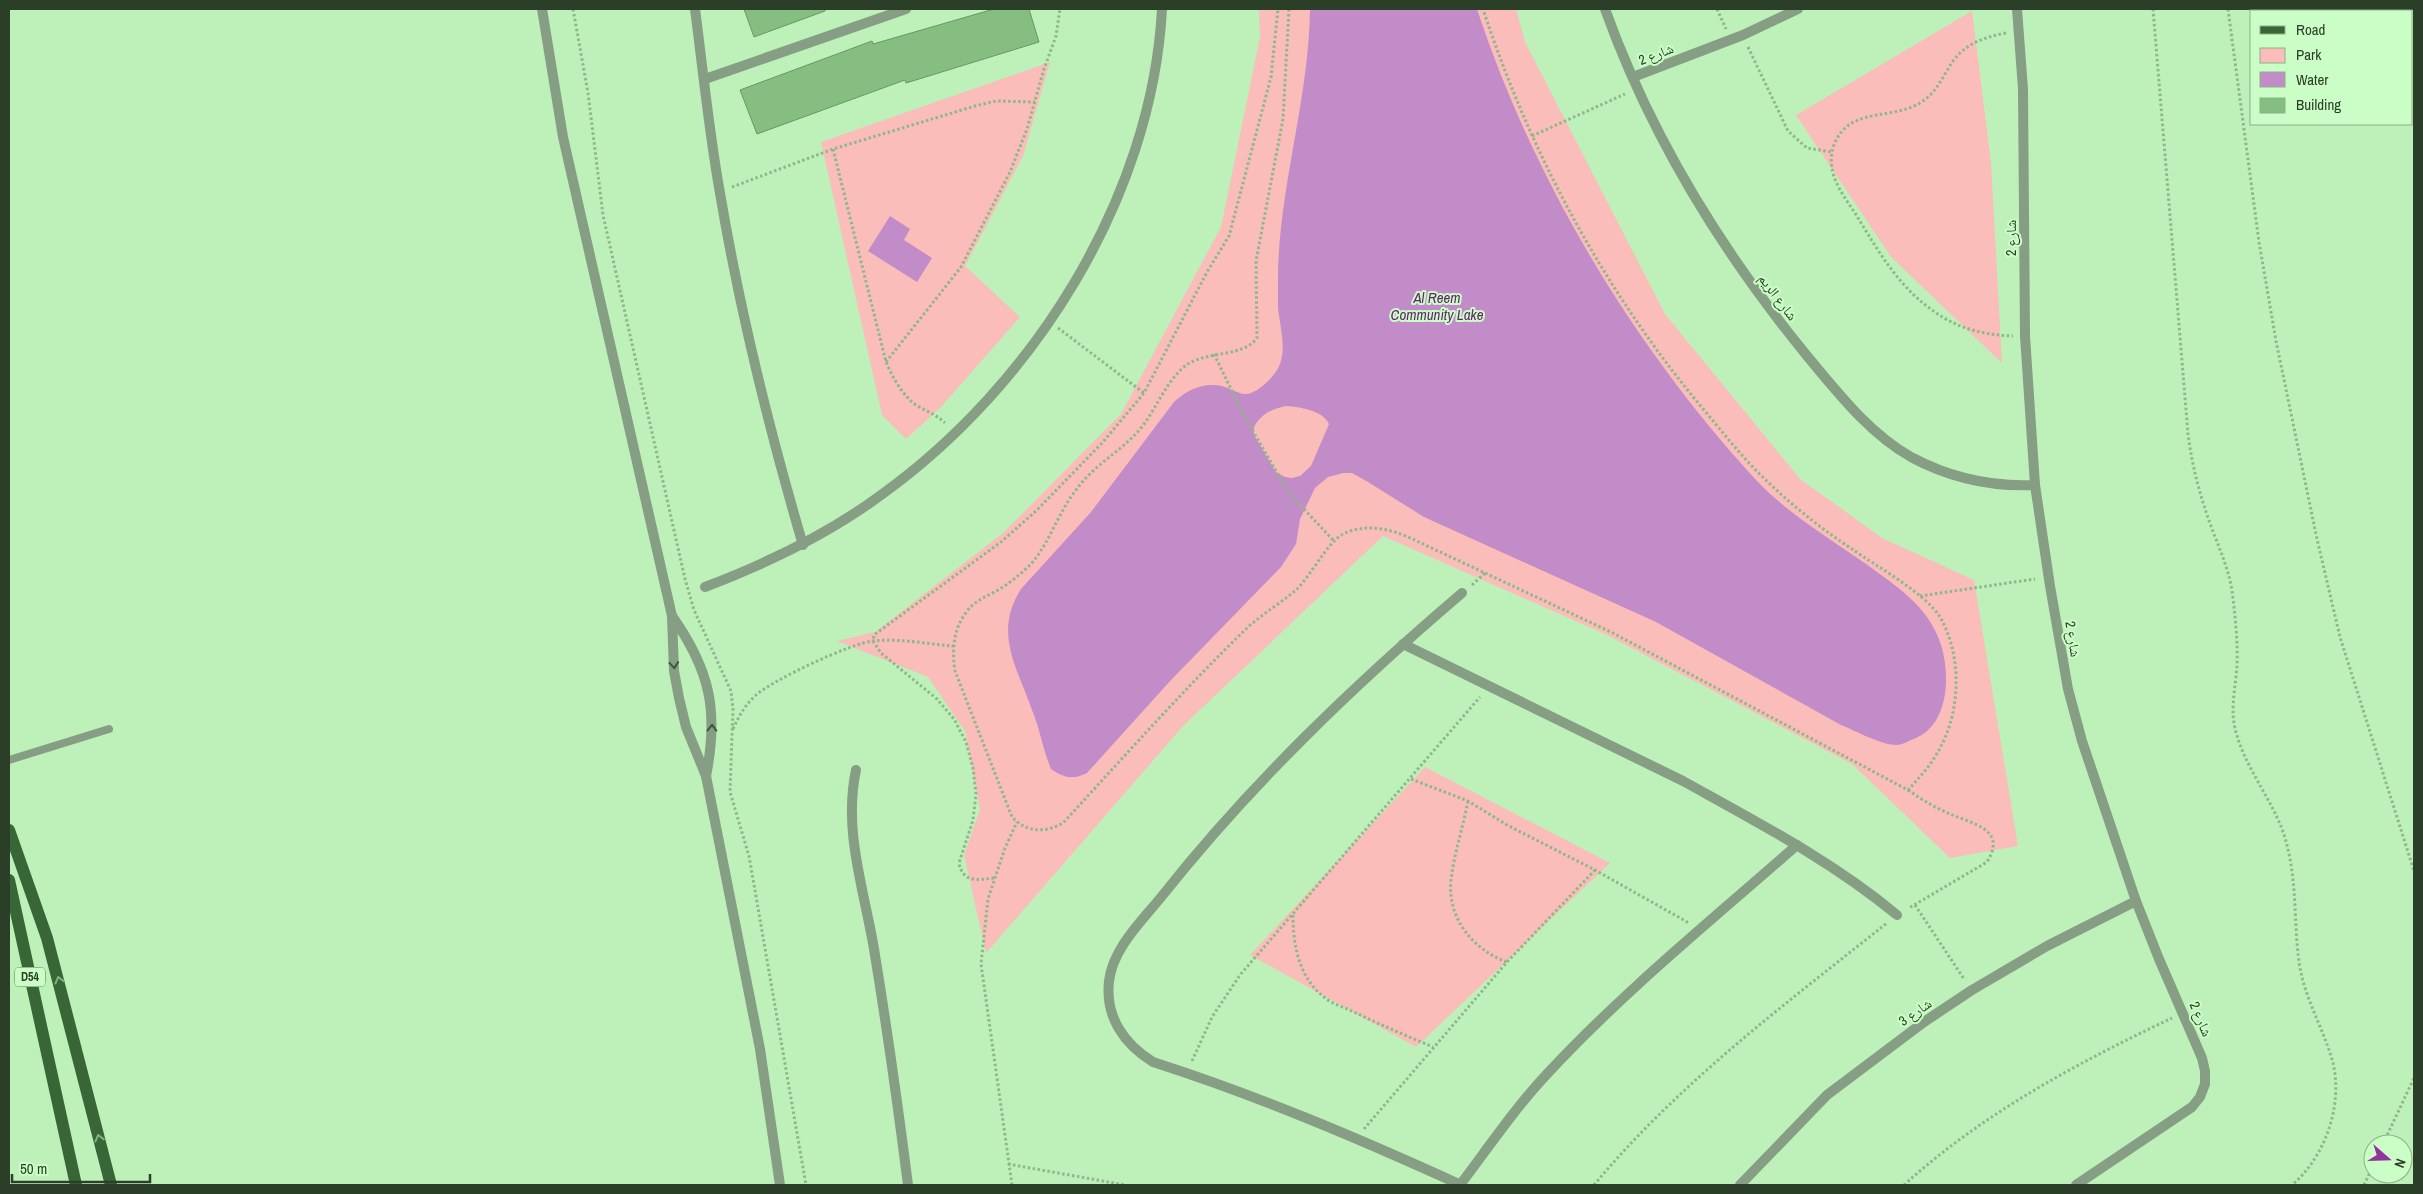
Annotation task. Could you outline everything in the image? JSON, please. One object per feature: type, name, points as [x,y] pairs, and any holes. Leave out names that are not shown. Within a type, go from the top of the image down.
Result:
[{"type":"main road","points":[[9,830],[47,938],[111,1185]]},
{"type":"main road","name":"D54","points":[[9,880],[76,1185]]},
{"type":"street","points":[[542,9],[563,137],[672,616],[674,671],[679,698],[686,727],[706,776],[760,1049],[780,1185]]},
{"type":"street","points":[[695,9],[720,192],[755,370],[802,545]]},
{"type":"street","points":[[705,79],[906,9]]},
{"type":"street","points":[[705,587],[760,566],[802,545],[882,495],[955,434],[986,400],[1050,322],[1088,259],[1106,224],[1135,150],[1155,72],[1162,9]]},
{"type":"street","name":"شارع الريم","points":[[1605,9],[1638,88],[1686,185],[1714,230],[1779,321],[1846,403],[1866,422],[1910,456],[1935,468],[1988,484],[2035,485]]},
{"type":"street","name":"شارع 2","points":[[1633,77],[1743,35],[1798,9]]},
{"type":"street","name":"شارع 2","points":[[2017,9],[2023,89],[2025,336],[2035,485],[2049,577],[2074,714],[2118,853],[2159,959],[2184,1012],[2205,1071],[2205,1084],[2200,1096],[2192,1107],[2076,1185]]},
{"type":"street","points":[[1462,593],[1403,644],[1311,730],[1191,860],[1130,937],[1114,962],[1109,981],[1109,1001],[1113,1020],[1123,1037],[1136,1052],[1153,1062],[1272,1104],[1356,1138],[1460,1185],[1545,1076],[1617,1003],[1797,845]]},
{"type":"street","points":[[672,616],[691,643],[709,692],[712,720],[711,748],[706,776]]},
{"type":"street","points":[[1403,644],[1683,782],[1797,845],[1841,872],[1897,915]]},
{"type":"street","points":[[856,770],[851,805],[853,841],[882,1000],[908,1185]]},
{"type":"street","name":"شارع 3","points":[[1740,1185],[1827,1095],[1882,1052],[1972,990],[2047,946],[2136,901]]},
{"type":"lane","points":[[9,760],[109,729]]},
{"type":"path","points":[[573,9],[588,94],[603,215],[685,579],[694,610],[731,691],[733,709],[730,792],[750,856],[806,1185]]},
{"type":"path","points":[[886,362],[960,267],[1020,149],[1056,36],[1060,9]]},
{"type":"path","points":[[994,878],[972,880],[965,877],[958,863],[973,820],[976,794],[973,768],[966,742],[954,719],[938,699],[881,653],[873,640],[874,635],[1001,542],[1036,511],[1103,442],[1144,393],[1206,272],[1229,236],[1270,78],[1278,9]]},
{"type":"path","points":[[1290,9],[1283,119],[1256,261],[1255,302],[1257,338],[1248,347],[1214,354],[1187,364],[1176,374],[1143,425],[1102,461],[1076,490],[1043,548],[1031,564],[1000,589],[973,604],[966,613],[960,623],[953,646],[955,672],[1008,812],[1017,822],[1028,829],[1040,831],[1052,829],[1063,823],[1185,691],[1247,628],[1297,589],[1310,574],[1333,540],[1344,534],[1369,528],[1382,528],[1406,536],[1611,632],[1908,790],[1939,809],[1984,828],[1990,835],[1993,844],[1992,854],[1987,862],[1897,915],[1734,1045],[1699,1076],[1631,1144],[1594,1185]]},
{"type":"path","points":[[1483,9],[1506,76],[1554,184],[1664,363],[1732,444],[1766,481],[1805,516],[1920,596],[1939,616],[1950,641],[1955,668],[1956,695],[1951,722],[1941,747],[1926,770],[1908,790]]},
{"type":"path","points":[[1718,9],[1727,31],[1739,25],[1788,131],[1807,148],[1832,152]]},
{"type":"path","points":[[2153,9],[2188,434],[2197,484],[2227,565],[2231,589],[2236,638],[2233,711],[2235,728],[2241,747],[2281,827],[2288,848],[2296,892],[2299,962],[2305,988],[2333,1065],[2335,1095],[2331,1125],[2319,1153],[2301,1177],[2292,1185]]},
{"type":"path","points":[[2228,9],[2259,242],[2285,386],[2317,539],[2340,637],[2414,871]]},
{"type":"path","points":[[2019,30],[1975,41],[1952,62],[1936,89],[1928,97],[1899,112],[1877,114],[1856,121],[1840,133],[1832,152],[1831,163],[1838,185],[1889,268],[1916,299],[1950,321],[1969,329],[1989,335],[2025,336]]},
{"type":"path","points":[[1532,136],[1638,88]]},
{"type":"path","points":[[720,192],[833,149],[989,102],[1018,100],[1035,102]]},
{"type":"path","points":[[833,149],[886,362],[895,381],[912,402],[936,414],[955,434]]},
{"type":"path","points":[[1050,322],[1144,393]]},
{"type":"path","points":[[1214,354],[1242,412],[1288,492],[1333,540]]},
{"type":"path","points":[[1920,596],[2049,577]]},
{"type":"path","points":[[732,734],[739,714],[747,704],[768,686],[848,648],[873,640],[953,646]]},
{"type":"path","points":[[1187,1074],[1200,1040],[1225,996],[1293,913],[1490,686]]},
{"type":"path","points":[[1411,778],[1468,801],[1507,825],[1595,870],[1701,929]]},
{"type":"path","points":[[1468,801],[1451,881],[1453,904],[1461,925],[1474,943],[1492,957],[1507,962]]},
{"type":"path","points":[[1012,1185],[981,964],[984,920],[994,878],[1017,822]]},
{"type":"path","points":[[1356,1138],[1507,962],[1595,870]]},
{"type":"path","points":[[1915,905],[1972,990]]},
{"type":"path","points":[[1293,913],[1293,939],[1296,956],[1304,974],[1316,990],[1331,1002],[1433,1047]]},
{"type":"path","points":[[1904,1185],[1968,1135],[2032,1092],[2099,1053],[2184,1012]]},
{"type":"path","points":[[2388,1134],[2414,1078]]},
{"type":"path","points":[[1008,1164],[1125,1185]]},
{"type":"green space","name":"Al Reem Community Lake","points":[[1259,9],[1516,9],[1525,42],[1665,314],[1800,479],[1882,538],[1974,580],[2018,846],[1950,858],[1852,764],[1605,634],[1383,536],[1183,726],[986,953],[964,855],[980,809],[965,731],[928,677],[837,641],[875,632],[1003,533],[1121,414],[1221,227],[1260,37]]},
{"type":"green space","points":[[1972,11],[1991,163],[2002,363],[1891,257],[1796,115]]},
{"type":"green space","points":[[1050,62],[1023,156],[965,266],[1020,317],[941,407],[906,439],[882,415],[821,142]]},
{"type":"green space","points":[[1425,767],[1610,863],[1416,1047],[1250,955]]},
{"type":"water","name":"Al Reem Community Lake","points":[[1310,9],[1477,9],[1500,73],[1527,136],[1558,198],[1592,259],[1629,317],[1669,374],[1711,428],[1768,492],[1809,525],[1899,589],[1927,617],[1940,642],[1944,655],[1946,683],[1940,712],[1934,724],[1924,734],[1897,745],[1876,740],[1841,725],[1656,622],[1424,517],[1352,473],[1343,473],[1328,477],[1315,488],[1300,519],[1296,544],[1281,567],[1171,680],[1087,773],[1077,777],[1069,777],[1051,769],[1035,717],[1010,650],[1009,620],[1013,605],[1021,589],[1091,512],[1174,402],[1191,390],[1209,385],[1222,386],[1239,393],[1248,394],[1269,380],[1279,366],[1283,350],[1278,307],[1278,276],[1283,209],[1305,76]],"holes":[[[1286,406],[1304,408],[1316,412],[1322,415],[1329,424],[1311,466],[1300,476],[1292,478],[1285,477],[1276,472],[1254,435],[1254,427],[1264,415]]]},
{"type":"water","points":[[890,216],[910,229],[904,240],[932,258],[917,282],[868,251]]},
{"type":"building","points":[[744,9],[825,9],[825,11],[754,37]]},
{"type":"building","points":[[994,9],[1029,9],[1039,42],[906,83],[905,80],[757,134],[740,90],[872,41],[873,44]]}]
